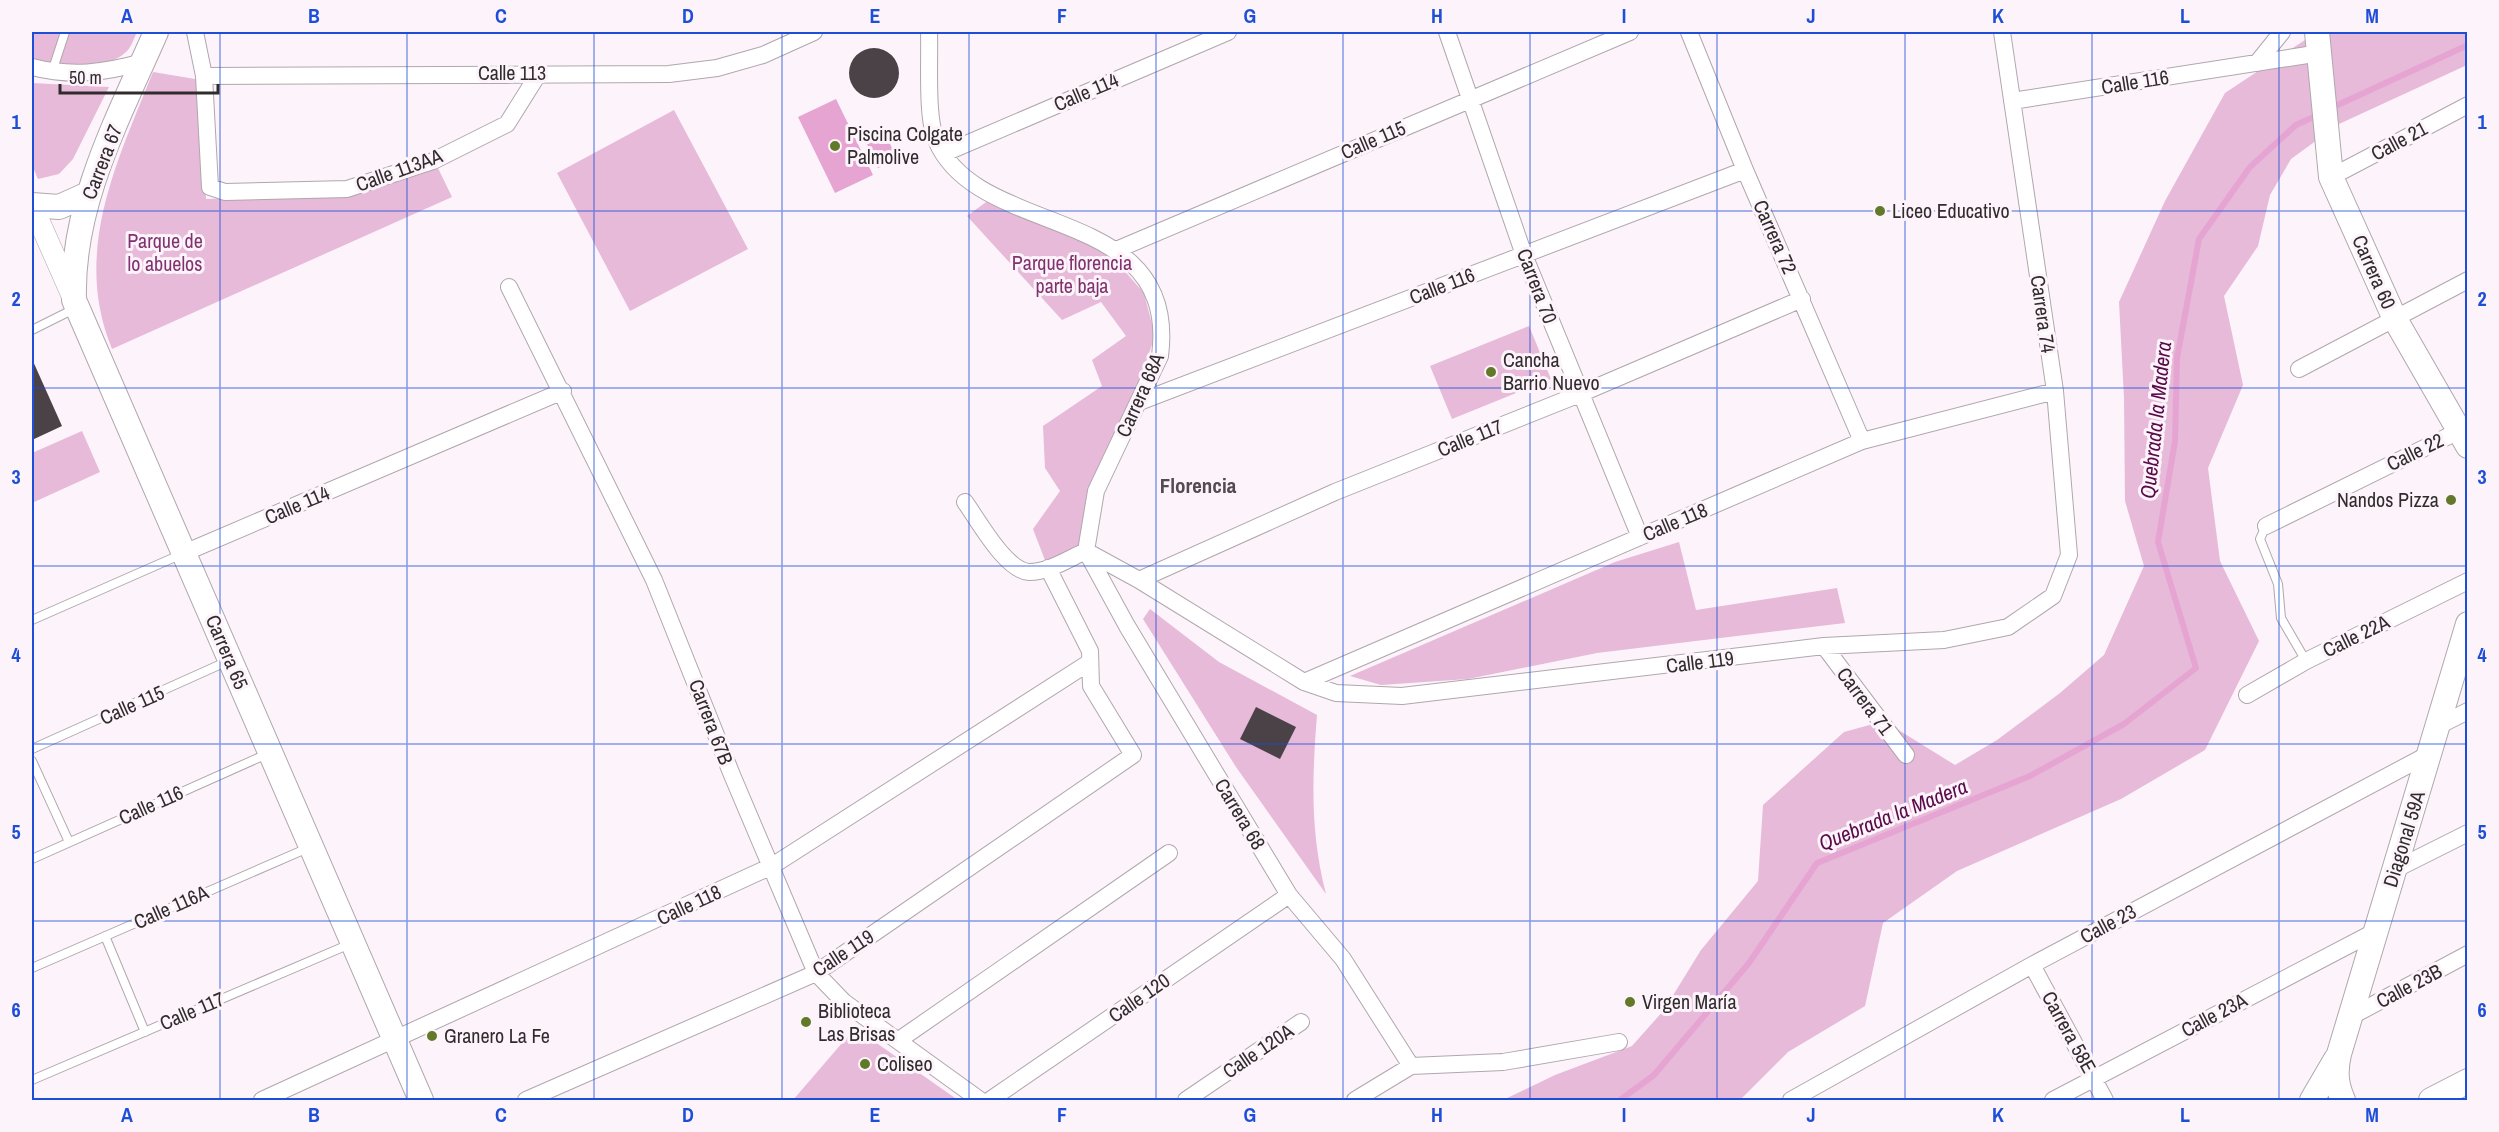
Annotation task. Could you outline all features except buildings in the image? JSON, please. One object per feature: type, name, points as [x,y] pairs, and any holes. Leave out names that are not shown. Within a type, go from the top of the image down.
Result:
[{"type":"main road","name":"Carrera 67","points":[[76,303],[78,241],[88,194],[156,32]]},
{"type":"main road","name":"Carrera 60","points":[[2318,42],[2331,177],[2395,319],[2464,435]]},
{"type":"main road","points":[[32,205],[59,207],[88,194]]},
{"type":"main road","name":"Carrera 65","points":[[76,303],[421,1101]]},
{"type":"main road","name":"Diagonal 59A","points":[[2343,1101],[2337,1086],[2335,1070],[2339,1054],[2468,624]]},
{"type":"main road","name":"Diagonal 59A","points":[[2312,1101],[2339,1054]]},
{"type":"main road","points":[[2431,1101],[2468,1081]]},
{"type":"street","points":[[195,32],[204,76]]},
{"type":"street","name":"Calle 113","points":[[204,76],[669,74],[717,68],[762,55],[814,32]]},
{"type":"street","name":"Carrera 68A","points":[[929,32],[931,106],[936,140],[955,170],[971,184],[993,197],[1068,225],[1116,250],[1140,274],[1156,300],[1163,332],[1160,356],[1096,491],[1086,551]]},
{"type":"street","name":"Calle 114","points":[[945,153],[1228,32]]},
{"type":"street","name":"Carrera 70","points":[[1447,32],[1472,98],[1524,255],[1640,537]]},
{"type":"street","name":"Calle 115","points":[[1116,250],[1630,32]]},
{"type":"street","name":"Carrera 72","points":[[1689,32],[1745,170],[1862,441]]},
{"type":"street","name":"Carrera 74","points":[[2002,32],[2055,391],[2069,555],[2053,596]]},
{"type":"street","points":[[2257,63],[2282,32]]},
{"type":"street","name":"Calle 116","points":[[2012,100],[2257,63],[2318,42]]},
{"type":"street","points":[[32,67],[76,75],[105,72],[143,62]]},
{"type":"street","name":"Calle 113AA","points":[[204,76],[210,187],[225,192],[347,189],[433,161],[507,124],[539,73]]},
{"type":"street","name":"Calle 21","points":[[2331,177],[2468,105]]},
{"type":"street","name":"Calle 116","points":[[1139,402],[1745,170]]},
{"type":"street","name":"Carrera 65","points":[[32,205],[76,303]]},
{"type":"street","points":[[2299,369],[2468,280]]},
{"type":"street","name":"Carrera 67B","points":[[509,287],[654,580],[732,775],[816,973],[844,1002],[980,1101]]},
{"type":"street","name":"Calle 117","points":[[1139,580],[1335,492],[1580,394],[1802,299]]},
{"type":"street","name":"Calle 114","points":[[184,553],[562,391]]},
{"type":"street","name":"Calle 118","points":[[1304,682],[1862,441],[2055,391]]},
{"type":"street","name":"Calle 22","points":[[2266,526],[2464,435]]},
{"type":"street","points":[[965,502],[1008,562],[1027,572],[1048,568],[1086,551],[1139,580],[1304,682]]},
{"type":"street","name":"Carrera 68","points":[[1086,551],[1133,636],[1289,895],[1343,959],[1410,1066]]},
{"type":"street","points":[[1048,568],[1090,651],[1090,662]]},
{"type":"street","name":"Calle 22A","points":[[2247,695],[2306,661],[2468,581]]},
{"type":"street","name":"Calle 119","points":[[1304,682],[1336,693],[1402,696],[1824,646],[1944,640],[2008,627],[2053,596]]},
{"type":"street","name":"Carrera 71","points":[[1824,646],[1906,755]]},
{"type":"street","name":"Calle 118","points":[[262,1101],[772,866],[1090,662]]},
{"type":"street","name":"Calle 119","points":[[526,1101],[816,973],[1133,754],[1091,686],[1090,662]]},
{"type":"street","points":[[2436,727],[2468,711]]},
{"type":"street","name":"Calle 23","points":[[1791,1101],[2031,965],[2429,754]]},
{"type":"street","points":[[2394,870],[2468,833]]},
{"type":"street","points":[[899,1040],[1170,853]]},
{"type":"street","name":"Calle 120","points":[[990,1101],[1289,895]]},
{"type":"street","name":"Calle 23A","points":[[2053,1101],[2376,931]]},
{"type":"street","name":"Calle 23B","points":[[2350,1017],[2468,954]]},
{"type":"street","name":"Carrera 58E","points":[[2031,965],[2105,1101]]},
{"type":"street","name":"Calle 120A","points":[[1186,1101],[1301,1022]]},
{"type":"street","points":[[1355,1101],[1410,1066],[1503,1062],[1619,1042]]},
{"type":"lane","points":[[52,72],[65,32]]},
{"type":"lane","points":[[32,330],[76,303]]},
{"type":"lane","points":[[2266,526],[2260,539],[2278,584],[2282,618],[2306,661]]},
{"type":"lane","name":"Calle 114","points":[[32,620],[184,553]]},
{"type":"lane","name":"Calle 115","points":[[32,749],[231,659]]},
{"type":"lane","name":"Calle 116","points":[[32,859],[270,752]]},
{"type":"lane","points":[[32,761],[69,842]]},
{"type":"lane","name":"Calle 116A","points":[[32,968],[311,846]]},
{"type":"lane","points":[[105,936],[145,1032]]},
{"type":"lane","name":"Calle 117","points":[[32,1080],[353,943]]},
{"type":"green space","points":[[32,32],[137,32],[128,50],[117,59],[106,63],[80,66],[32,61]]},
{"type":"green space","points":[[2317,32],[2467,32],[2467,65],[2339,124],[2291,159],[2270,195],[2258,246],[2224,296],[2243,385],[2208,468],[2220,561],[2259,641],[2205,750],[2121,799],[1957,871],[1883,923],[1865,1006],[1788,1052],[1740,1100],[1503,1100],[1555,1075],[1632,1046],[1664,1010],[1701,950],[1758,881],[1763,805],[1844,732],[1884,721],[1955,765],[1997,740],[2060,693],[2104,655],[2144,566],[2125,501],[2124,398],[2119,302],[2165,201],[2225,93]]},
{"type":"green space","name":"Parque de lo abuelos","points":[[153,72],[201,80],[206,199],[349,195],[436,164],[452,197],[112,349],[101,313],[96,277],[98,242],[104,208],[114,174]]},
{"type":"green space","points":[[32,83],[109,87],[73,159],[59,174],[38,179],[32,165]]},
{"type":"green space","points":[[674,110],[748,249],[630,311],[557,173]]},
{"type":"green space","name":"Parque florencia parte baja","points":[[993,197],[1068,225],[1114,259],[1144,293],[1155,336],[1135,394],[1092,480],[1086,551],[1048,568],[1033,529],[1060,491],[1045,468],[1043,426],[1102,386],[1092,360],[1126,336],[1101,302],[1062,320],[967,216]]},
{"type":"green space","name":"Cancha Barrio Nuevo","points":[[1529,326],[1551,379],[1452,419],[1430,366]]},
{"type":"green space","points":[[82,431],[100,472],[32,503],[32,453]]},
{"type":"green space","points":[[1679,542],[1696,610],[1837,588],[1845,623],[1597,653],[1468,679],[1381,685],[1350,676],[1615,562]]},
{"type":"green space","points":[[1150,609],[1219,662],[1317,715],[1314,761],[1315,827],[1326,894],[1236,767],[1143,619]]},
{"type":"green space","name":"Coliseo","points":[[855,1028],[958,1100],[793,1100]]},
{"type":"shaded area","name":"Piscina Colgate Palmolive","points":[[836,99],[873,175],[835,193],[798,117]]},
{"type":"shaded area","points":[[886,135],[897,159],[878,168],[867,144]]},
{"type":"waterway","name":"Quebrada la Madera","points":[[2329,109],[2468,45]]},
{"type":"waterway","name":"Quebrada la Madera","points":[[1620,1100],[1654,1075],[1749,963],[1817,863],[2030,776],[2124,724],[2196,668],[2158,542],[2175,441],[2177,358],[2199,239],[2250,167],[2296,125],[2320,114]]},
{"type":"place","name":"Piscina Colgate Palmolive","points":[[835,146]]},
{"type":"place","name":"Liceo Educativo","points":[[1880,211]]},
{"type":"place","name":"Cancha Barrio Nuevo","points":[[1491,372]]},
{"type":"place","name":"Nandos Pizza","points":[[2451,500]]},
{"type":"place","name":"Virgen María","points":[[1630,1002]]},
{"type":"place","name":"Biblioteca Las Brisas","points":[[806,1022]]},
{"type":"place","name":"Granero La Fe","points":[[432,1036]]},
{"type":"place","name":"Coliseo","points":[[865,1064]]},
{"type":"district","name":"Florencia","points":[[1198,486]]}]
